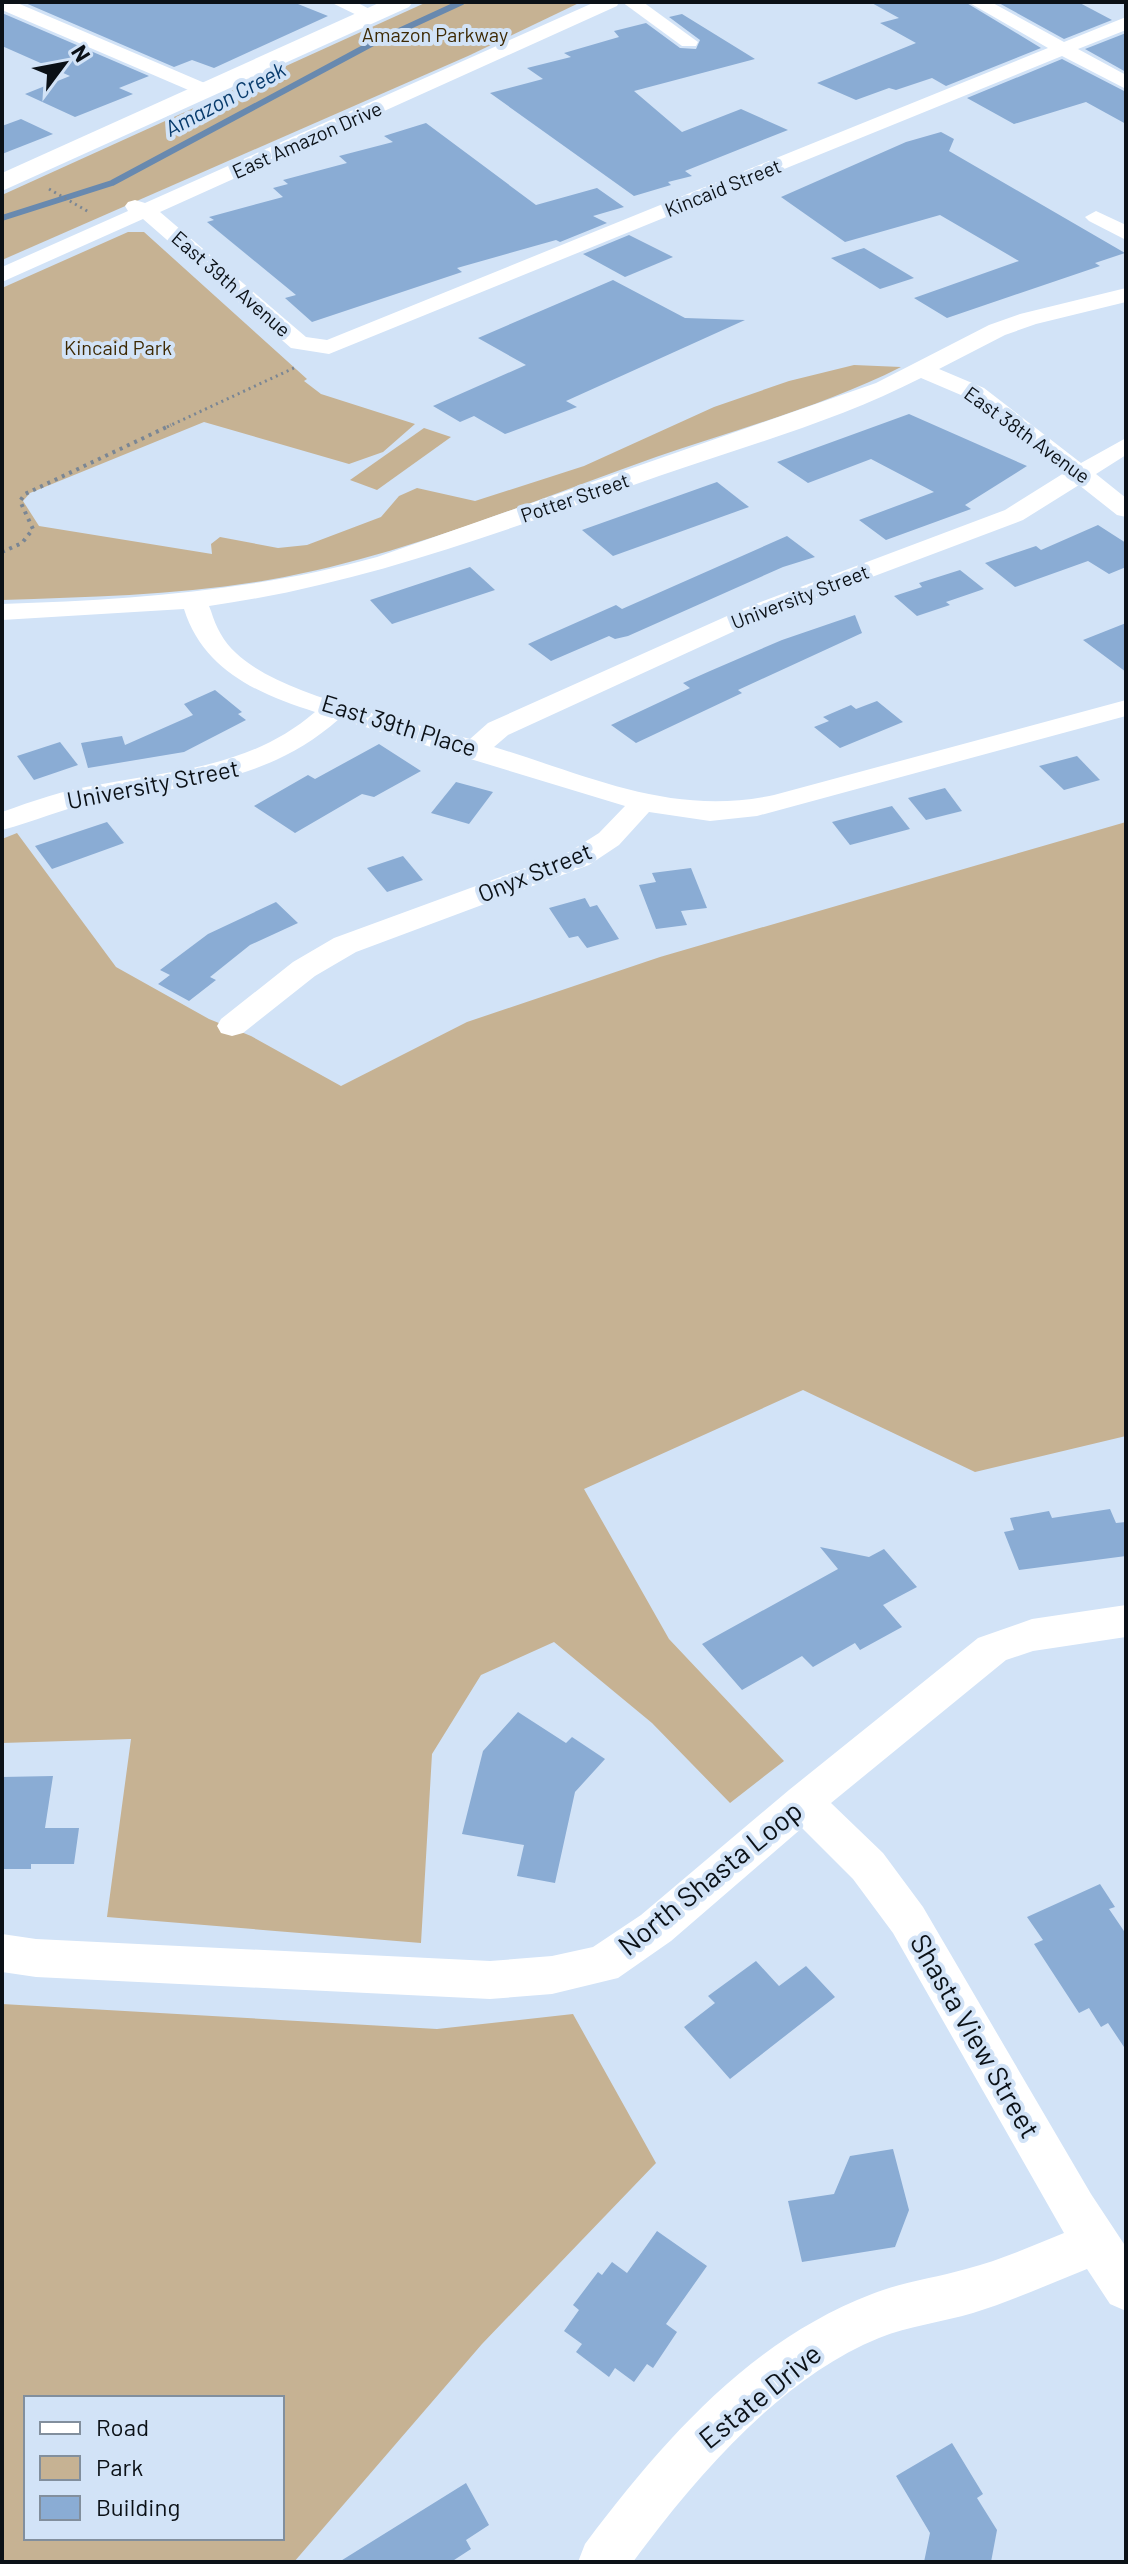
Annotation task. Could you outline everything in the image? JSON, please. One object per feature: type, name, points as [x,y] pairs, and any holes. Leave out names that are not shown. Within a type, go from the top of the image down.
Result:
[{"type":"main road","points":[[2,183],[401,2]]},
{"type":"street","points":[[339,2],[372,15]]},
{"type":"street","name":"East Amazon Drive","points":[[2,275],[141,209],[610,2]]},
{"type":"street","points":[[631,2],[689,42]]},
{"type":"street","points":[[977,2],[1126,83]]},
{"type":"street","points":[[2,3],[207,91]]},
{"type":"street","name":"Kincaid Street","points":[[313,356],[1126,23]]},
{"type":"street","name":"East 39th Avenue","points":[[141,209],[313,356]]},
{"type":"street","points":[[1096,217],[1126,234]]},
{"type":"street","name":"Potter Street","points":[[2,612],[195,600],[335,576],[402,557],[834,407],[922,370],[971,343],[1026,319],[1126,295]]},
{"type":"street","name":"East 38th Avenue","points":[[922,370],[976,393],[1126,510]]},
{"type":"street","name":"University Street","points":[[475,749],[498,729],[767,608],[1003,520],[1082,475],[1126,445]]},
{"type":"street","name":"East 39th Place","points":[[195,600],[205,632],[232,664],[257,680],[335,708],[642,802]]},
{"type":"street","name":"University Street","points":[[2,821],[94,794],[209,777],[251,765],[302,739],[335,708]]},
{"type":"street","points":[[642,802],[704,815],[741,812],[1126,708]]},
{"type":"street","name":"Onyx Street","points":[[232,1026],[304,969],[345,945],[567,864],[596,850],[620,829],[642,802]]},
{"type":"street","name":"North Shasta Loop","points":[[2,1953],[36,1958],[490,1980],[552,1975],[603,1964],[656,1928],[803,1802],[992,1649],[1032,1635],[1126,1621]]},
{"type":"street","name":"Shasta View Street","points":[[803,1802],[868,1866],[908,1920],[1095,2244],[1126,2288]]},
{"type":"street","name":"Estate Drive","points":[[603,2562],[648,2499],[729,2414],[822,2344],[860,2323],[897,2309],[972,2291],[1095,2244]]},
{"type":"path","points":[[56,192],[85,209]]},
{"type":"path","points":[[2,552],[22,543],[33,529],[20,501],[25,494],[313,356]]},
{"type":"green space","name":"Amazon Parkway","points":[[427,2],[581,2],[468,56],[2,260],[2,195]]},
{"type":"green space","name":"Kincaid Park","points":[[128,232],[144,232],[321,394],[415,424],[383,452],[349,464],[204,422],[30,493],[23,501],[39,526],[212,554],[211,544],[220,537],[278,548],[307,545],[381,517],[399,496],[417,488],[475,501],[584,466],[714,407],[789,381],[854,365],[901,367],[811,405],[464,527],[318,570],[202,589],[2,600],[2,288]]},
{"type":"green space","points":[[424,428],[451,437],[377,490],[350,480]]},
{"type":"green space","points":[[1126,822],[1126,1436],[975,1472],[803,1390],[584,1489],[669,1639],[784,1761],[730,1803],[652,1723],[554,1642],[481,1675],[432,1754],[421,1943],[107,1917],[131,1739],[2,1743],[2,839],[17,833],[116,967],[209,1019],[251,1036],[341,1086],[467,1022],[660,957]]},
{"type":"green space","points":[[2,2004],[437,2029],[573,2014],[656,2163],[482,2344],[294,2562],[2,2562]]},
{"type":"building","points":[[23,2],[293,2],[328,16],[214,68],[192,60],[174,67]]},
{"type":"building","points":[[870,2],[965,2],[1041,48],[946,86],[932,78],[856,100],[817,83],[916,43],[880,23],[899,18]]},
{"type":"building","points":[[997,2],[1078,2],[1112,20],[1064,39]]},
{"type":"building","points":[[2,13],[149,76],[119,88],[133,94],[75,117],[25,94],[70,76],[2,46]]},
{"type":"building","points":[[682,14],[755,59],[634,91],[682,132],[741,109],[788,130],[685,171],[692,176],[668,182],[671,185],[634,196],[490,93],[543,79],[527,68],[571,57],[564,53],[619,37],[614,31],[646,23],[680,48],[696,49],[700,40],[669,17]]},
{"type":"building","points":[[1126,33],[1126,72],[1085,49]]},
{"type":"building","points":[[1062,59],[1126,92],[1126,124],[1086,102],[1014,124],[967,98]]},
{"type":"building","points":[[21,119],[53,134],[2,154],[2,126]]},
{"type":"building","points":[[426,123],[536,205],[597,188],[624,207],[593,216],[607,223],[560,242],[556,240],[457,268],[462,272],[312,322],[285,298],[296,295],[207,222],[214,220],[209,217],[283,197],[273,188],[288,184],[283,180],[347,163],[339,156],[393,142],[384,136]]},
{"type":"building","points":[[941,132],[954,139],[949,151],[1125,253],[1095,263],[1100,266],[947,318],[914,298],[1019,261],[940,215],[845,242],[781,197],[906,142]]},
{"type":"building","points":[[629,235],[673,257],[625,277],[583,254]]},
{"type":"building","points":[[864,248],[914,278],[880,289],[831,258]]},
{"type":"building","points":[[613,280],[685,318],[745,320],[566,401],[577,407],[505,434],[474,416],[460,422],[433,406],[526,365],[478,338]]},
{"type":"building","points":[[909,414],[1027,466],[965,505],[971,509],[886,540],[859,520],[934,492],[871,459],[808,483],[777,462]]},
{"type":"building","points":[[717,482],[749,507],[613,556],[582,530]]},
{"type":"building","points":[[1098,525],[1126,543],[1126,567],[1109,574],[1088,561],[1015,587],[985,563],[1036,546],[1041,550]]},
{"type":"building","points":[[787,536],[815,557],[783,567],[628,636],[615,639],[609,636],[551,661],[528,644],[616,605],[622,609]]},
{"type":"building","points":[[470,567],[495,590],[392,624],[370,600]]},
{"type":"building","points":[[960,570],[984,589],[917,616],[894,596],[922,587],[919,583]]},
{"type":"building","points":[[855,615],[862,633],[738,690],[742,693],[636,743],[611,725],[690,688],[683,683],[782,640]]},
{"type":"building","points":[[1126,623],[1126,672],[1083,640]]},
{"type":"building","points":[[215,690],[242,712],[238,714],[246,720],[184,752],[88,768],[81,743],[122,736],[125,745],[193,715],[184,704]]},
{"type":"building","points":[[877,701],[903,722],[840,748],[814,727],[829,721],[823,717],[851,705],[856,709]]},
{"type":"building","points":[[60,742],[78,765],[34,780],[17,756]]},
{"type":"building","points":[[379,744],[421,771],[374,797],[362,794],[295,833],[254,806],[308,775],[315,779]]},
{"type":"building","points":[[1077,756],[1100,780],[1064,790],[1039,766]]},
{"type":"building","points":[[456,782],[493,792],[469,824],[431,813]]},
{"type":"building","points":[[945,788],[962,811],[926,820],[908,798]]},
{"type":"building","points":[[892,806],[910,829],[850,845],[832,822]]},
{"type":"building","points":[[107,822],[124,843],[52,869],[35,846]]},
{"type":"building","points":[[403,856],[423,880],[387,892],[367,868]]},
{"type":"building","points":[[691,868],[707,908],[681,911],[687,925],[656,929],[639,885],[656,882],[652,873]]},
{"type":"building","points":[[585,898],[590,907],[597,905],[619,939],[587,948],[578,936],[569,938],[549,908]]},
{"type":"building","points":[[276,902],[298,923],[250,945],[210,977],[216,980],[189,1001],[158,984],[170,975],[160,970],[208,934]]},
{"type":"building","points":[[1110,1509],[1116,1523],[1126,1522],[1126,1556],[1019,1570],[1004,1532],[1014,1530],[1010,1518],[1049,1511],[1052,1518]]},
{"type":"building","points":[[820,1547],[869,1557],[884,1549],[917,1587],[883,1605],[902,1627],[860,1650],[855,1643],[813,1667],[802,1656],[742,1690],[702,1644],[838,1569]]},
{"type":"building","points":[[518,1712],[566,1743],[572,1737],[605,1759],[575,1792],[555,1883],[517,1876],[524,1845],[462,1834],[483,1751]]},
{"type":"building","points":[[53,1776],[45,1828],[79,1828],[74,1864],[31,1864],[31,1869],[2,1869],[2,1777]]},
{"type":"building","points":[[1100,1884],[1115,1907],[1109,1909],[1126,1934],[1126,2050],[1108,2023],[1101,2027],[1089,2008],[1079,2013],[1034,1944],[1043,1940],[1027,1917]]},
{"type":"building","points":[[756,1961],[779,1986],[806,1966],[835,1997],[730,2079],[684,2027],[715,2003],[708,1996]]},
{"type":"building","points":[[893,2149],[909,2210],[895,2247],[802,2262],[788,2201],[834,2194],[850,2156]]},
{"type":"building","points":[[657,2231],[707,2266],[666,2324],[677,2332],[653,2368],[647,2364],[634,2382],[615,2368],[609,2377],[576,2352],[582,2344],[564,2331],[579,2310],[573,2305],[598,2272],[602,2275],[612,2262],[627,2273]]},
{"type":"building","points":[[952,2443],[983,2494],[977,2498],[997,2530],[991,2562],[924,2562],[930,2533],[896,2476]]},
{"type":"building","points":[[466,2483],[489,2525],[466,2540],[471,2549],[451,2562],[339,2562]]},
{"type":"waterway","name":"Amazon Creek","points":[[2,218],[112,183],[373,43],[462,2]]}]
